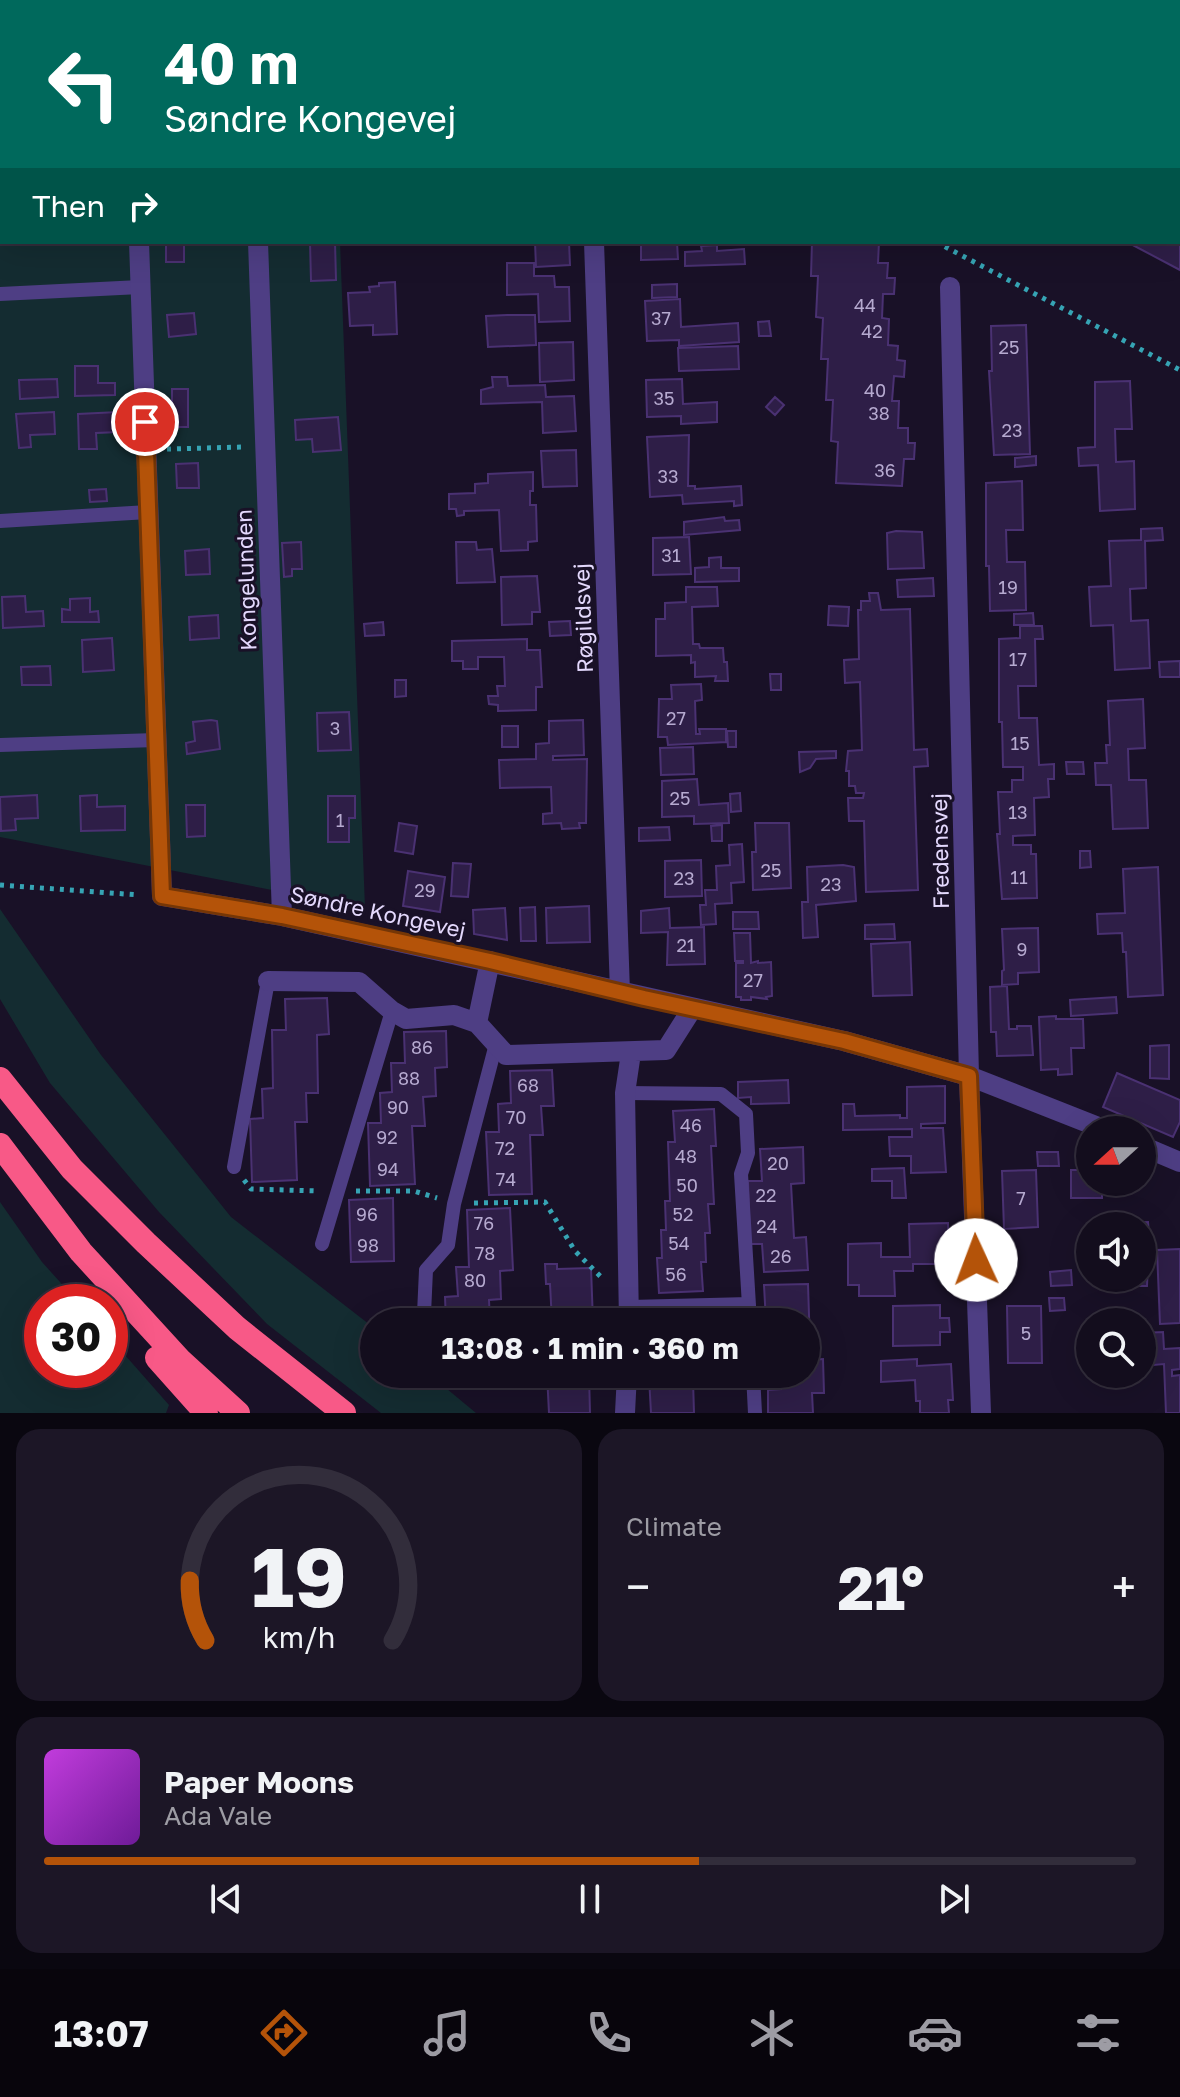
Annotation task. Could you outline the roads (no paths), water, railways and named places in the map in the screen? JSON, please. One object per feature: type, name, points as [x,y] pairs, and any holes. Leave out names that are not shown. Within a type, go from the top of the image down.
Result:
[{"type":"highway","points":[[0,1079],[72,1169],[146,1243],[237,1328],[344,1413]]},
{"type":"highway","points":[[0,1145],[81,1252],[180,1360],[238,1413]]},
{"type":"highway","points":[[81,1252],[118,1314],[206,1413]]},
{"type":"street","points":[[139,244],[156,740]]},
{"type":"street","name":"Kongelunden","points":[[258,244],[282,916]]},
{"type":"street","name":"Røgildsvej","points":[[594,244],[620,992]]},
{"type":"street","name":"Fredensvej","points":[[950,287],[969,1076],[981,1413]]},
{"type":"street","name":"Søndre Kongevej","points":[[156,740],[162,896],[282,916],[844,1041],[969,1076],[1076,1118]]},
{"type":"street","name":"Søndre Kongevej","points":[[477,1023],[490,961]]},
{"type":"street","points":[[268,981],[359,982],[406,1019],[454,1015],[477,1023],[506,1055],[666,1050],[692,1009]]},
{"type":"street","points":[[630,1308],[625,1093],[631,1053]]},
{"type":"street","points":[[1156,1152],[1180,1162]]},
{"type":"street","points":[[625,1413],[626,1388]]},
{"type":"lane","points":[[0,294],[140,287]]},
{"type":"lane","points":[[0,521],[148,512]]},
{"type":"lane","points":[[0,745],[156,740]]},
{"type":"lane","points":[[234,1167],[268,981]]},
{"type":"lane","points":[[322,1244],[392,1011]]},
{"type":"lane","points":[[424,1308],[426,1270],[448,1245],[454,1204],[496,1044]]},
{"type":"lane","points":[[625,1093],[721,1094],[746,1114],[748,1153],[741,1174],[749,1308]]},
{"type":"lane","points":[[701,1308],[749,1304]]},
{"type":"lane","points":[[754,1388],[755,1413]]}]
